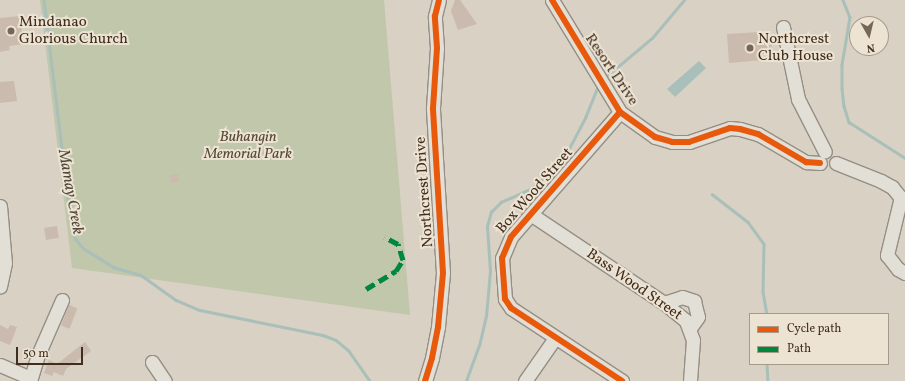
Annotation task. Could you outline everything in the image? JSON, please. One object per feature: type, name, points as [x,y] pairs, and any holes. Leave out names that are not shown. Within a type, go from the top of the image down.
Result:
[{"type":"street","name":"Northcrest Drive","points":[[425,381],[435,343],[443,273],[433,108],[437,48],[435,16],[439,0]]},
{"type":"street","name":"Resort Drive","points":[[552,0],[620,112],[655,137],[672,142],[689,142],[730,128],[740,128],[758,134],[806,162],[823,158],[830,168],[836,163],[872,176],[892,188],[903,201]]},
{"type":"street","points":[[783,27],[798,99],[823,158]]},
{"type":"street","name":"Box Wood Street","points":[[620,112],[504,248],[502,258],[505,299],[510,308],[622,381]]},
{"type":"street","points":[[903,201],[887,255],[898,269],[905,273]]},
{"type":"street","points":[[0,206],[5,263],[0,286]]},
{"type":"street","name":"Bass Wood Street","points":[[532,215],[680,315],[690,328],[693,340],[690,381]]},
{"type":"street","points":[[664,303],[682,297],[694,301],[699,311],[698,317],[690,328]]},
{"type":"street","points":[[0,365],[30,380],[62,300]]},
{"type":"street","points":[[525,381],[555,338]]},
{"type":"street","points":[[152,362],[165,381]]},
{"type":"green space","name":"Buhangin Memorial Park","points":[[40,0],[384,0],[410,315],[72,268]]},
{"type":"water","points":[[699,61],[706,68],[675,97],[667,89]]},
{"type":"building","points":[[455,0],[460,0],[477,24],[458,30],[451,11]]},
{"type":"building","name":"Mindanao Glorious Church","points":[[20,16],[23,44],[9,46],[10,50],[0,52],[0,18]]},
{"type":"building","name":"Northcrest Club House","points":[[760,32],[761,43],[771,42],[772,53],[762,54],[762,60],[729,63],[727,34]]},
{"type":"building","points":[[14,81],[17,101],[0,103],[0,82]]},
{"type":"building","points":[[178,174],[179,182],[171,183],[170,175]]},
{"type":"building","points":[[57,226],[59,238],[46,240],[44,228]]},
{"type":"building","points":[[69,305],[77,308],[70,329],[61,326]]},
{"type":"building","points":[[0,325],[8,329],[10,325],[17,327],[10,345],[0,341]]},
{"type":"building","points":[[85,342],[91,351],[66,369],[63,376],[54,372],[52,376],[44,373],[49,360],[57,364]]},
{"type":"waterway","name":"Mamay Creek","points":[[44,0],[70,215],[75,238],[83,248],[113,267],[141,275],[176,300],[200,310],[323,335],[336,340],[349,351],[370,381]]},
{"type":"waterway","points":[[608,75],[652,38],[684,0]]},
{"type":"waterway","points":[[843,0],[850,17],[842,65],[844,106],[849,122],[905,158]]},
{"type":"waterway","points":[[466,381],[479,346],[486,316],[490,271],[487,226],[491,212],[501,202],[532,188],[562,162],[585,118],[598,86]]},
{"type":"waterway","points":[[712,194],[748,222],[764,244],[763,292],[767,313]]},
{"type":"waterway","points":[[767,365],[768,381]]},
{"type":"marked path","points":[[366,289],[396,271],[403,260],[398,244],[385,237]]},
{"type":"cycle path","points":[[425,381],[432,358],[438,327],[443,273],[433,108],[437,48],[435,16],[439,0]]},
{"type":"cycle path","points":[[552,0],[620,112],[655,137],[672,142],[689,142],[730,128],[740,129],[758,134],[806,162],[820,163]]},
{"type":"cycle path","points":[[620,112],[511,237],[502,258],[505,299],[511,308],[622,381]]},
{"type":"place","name":"Mindanao Glorious Church","points":[[11,31]]},
{"type":"place","name":"Northcrest Club House","points":[[750,48]]}]
